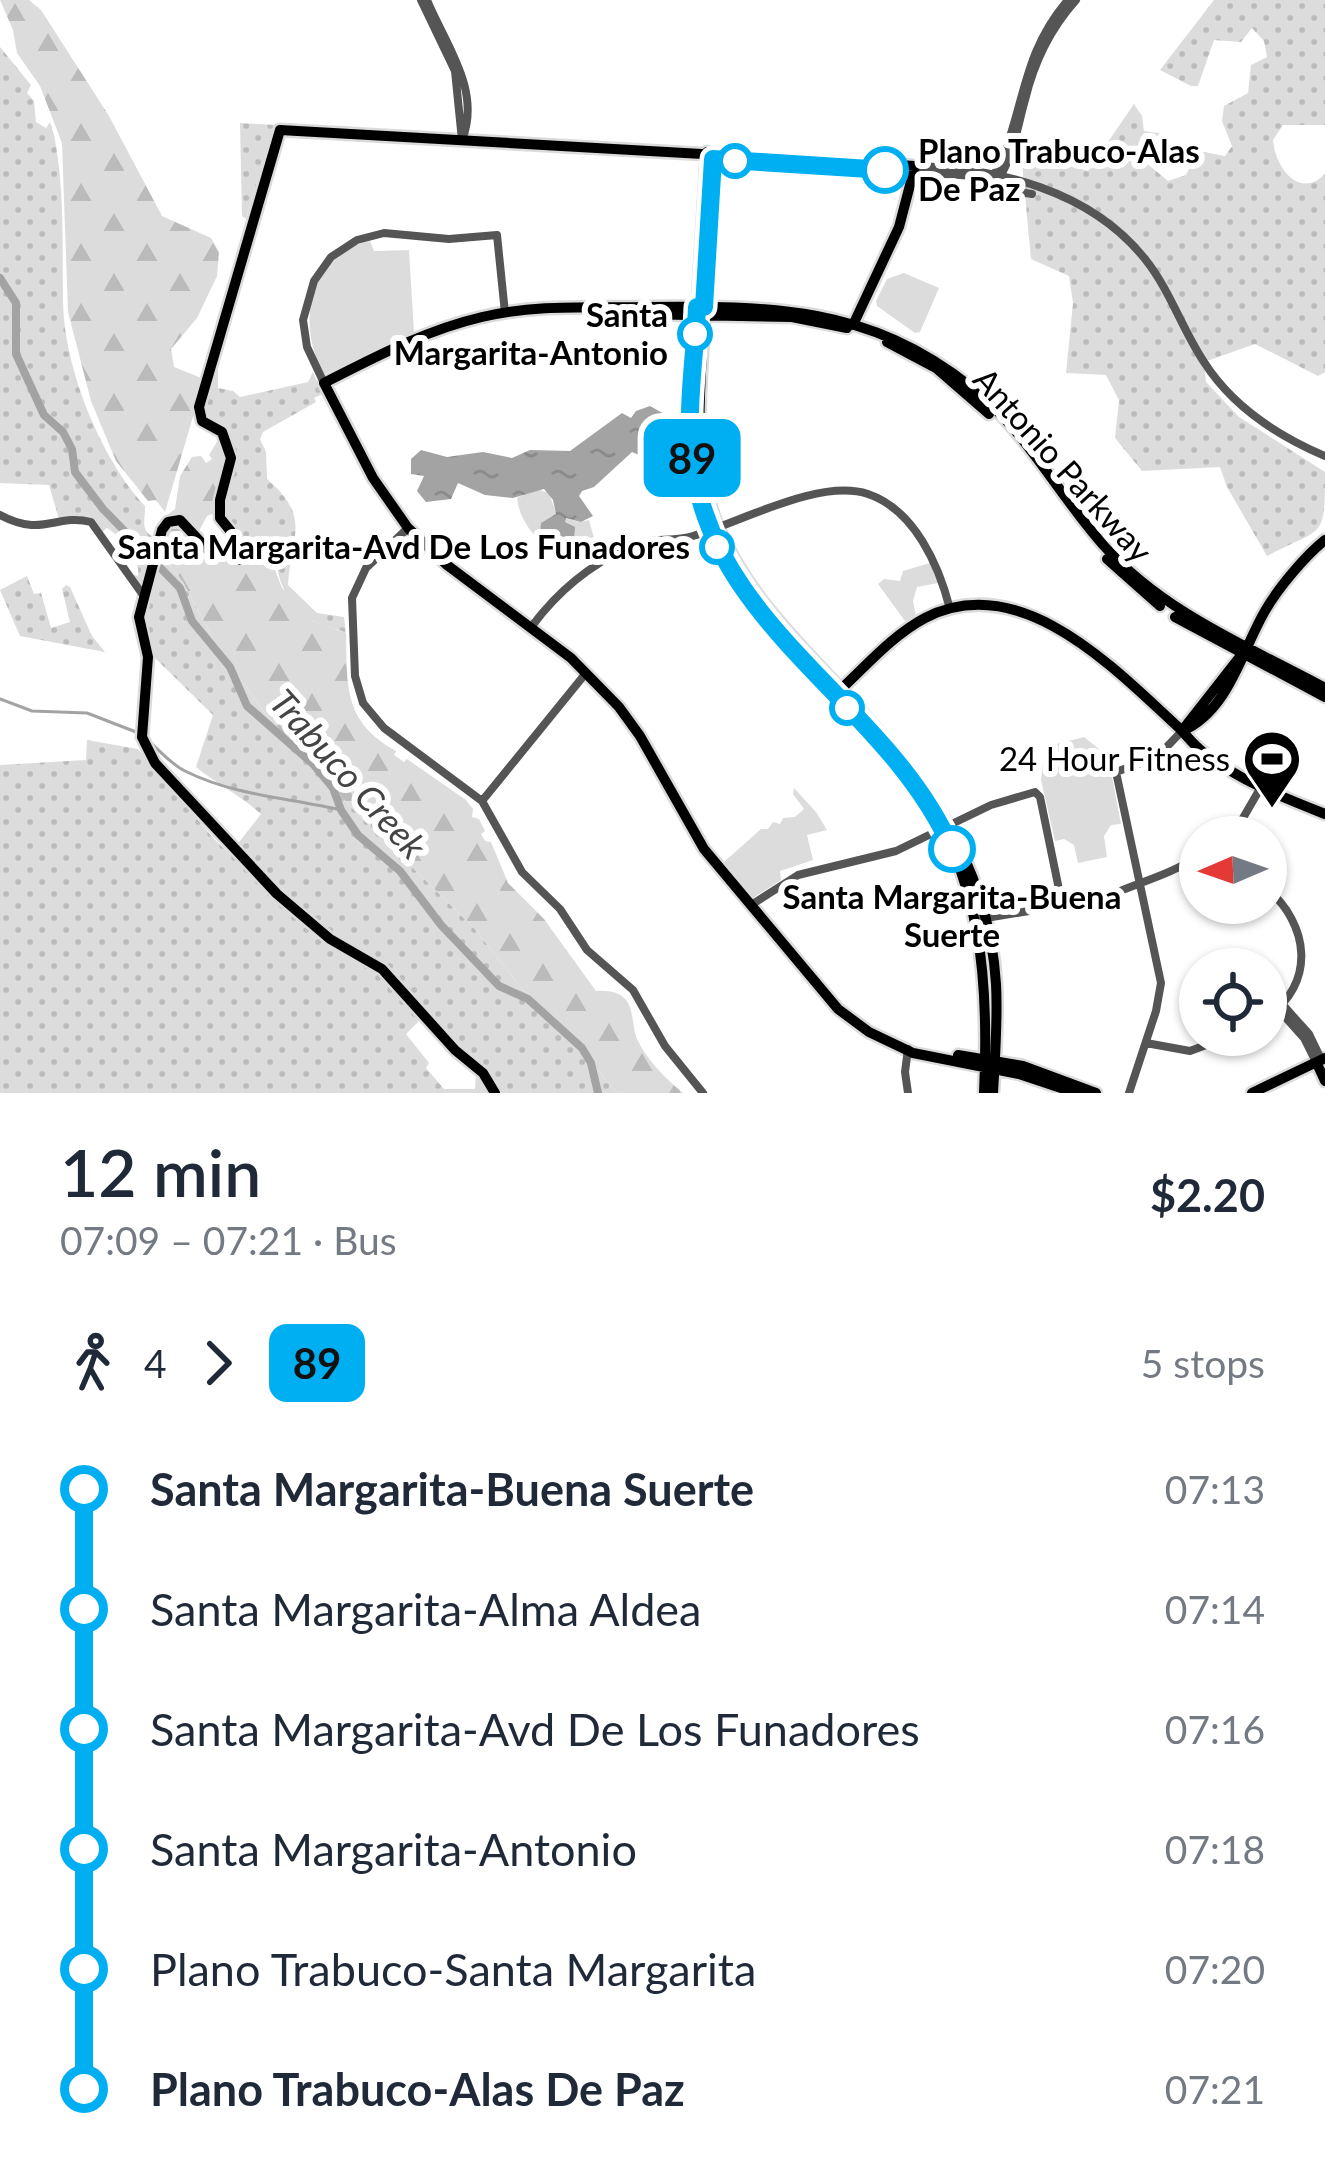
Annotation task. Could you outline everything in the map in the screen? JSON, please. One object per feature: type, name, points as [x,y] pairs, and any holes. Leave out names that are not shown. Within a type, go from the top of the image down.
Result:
[{"type":"main road","points":[[495,1093],[483,1073],[382,969],[330,938],[260,877],[147,753],[141,727],[148,663],[139,622],[166,524],[178,520],[214,554],[240,560],[250,555],[226,529],[219,513],[231,464],[229,447],[224,434],[202,421],[199,411],[279,132],[285,127],[915,169],[899,226],[853,326]]},
{"type":"main road","points":[[710,155],[700,311],[699,431],[714,528],[754,608],[893,757],[946,827]]},
{"type":"main road","name":"Antonio Parkway","points":[[325,385],[418,344],[505,315],[793,310],[853,326],[914,347],[976,390],[1128,570],[1174,608],[1290,680],[1294,677],[1325,691]]},
{"type":"main road","points":[[325,385],[373,478],[408,528],[447,566],[532,626],[626,716],[692,831],[838,1010],[869,1032],[908,1049],[1051,1074],[1096,1093]]},
{"type":"main road","points":[[714,528],[761,602],[901,754],[946,827],[981,921],[996,986],[988,1093]]},
{"type":"main road","points":[[1182,730],[1244,650],[1268,606],[1319,553],[1325,540]]},
{"type":"main road","points":[[841,689],[908,629],[950,609],[998,606],[1060,628],[1182,730],[1262,786],[1324,812]]},
{"type":"main road","points":[[1182,730],[1193,726],[1215,702],[1237,672],[1244,650]]},
{"type":"main road","name":"Antonio Parkway","points":[[1244,650],[1325,691]]},
{"type":"main road","points":[[1215,702],[1225,677]]},
{"type":"main road","points":[[990,1064],[1076,1093]]},
{"type":"main road","points":[[1322,1064],[1325,1082]]},
{"type":"main road","points":[[1252,1093],[1322,1064]]},
{"type":"main road","points":[[1266,1093],[1322,1064]]},
{"type":"street","points":[[424,0],[455,71],[462,140]]},
{"type":"street","points":[[997,176],[1013,149],[1035,66],[1072,0]]},
{"type":"street","points":[[915,169],[997,176],[1066,200],[1108,223],[1144,258],[1204,362],[1229,393],[1260,421],[1325,456]]},
{"type":"street","points":[[997,176],[1016,192],[1066,200]]},
{"type":"street","points":[[325,385],[307,347],[303,320],[314,281],[331,257],[357,240],[382,233],[446,239],[496,235],[505,315]]},
{"type":"street","points":[[532,626],[559,592],[638,543],[684,538],[830,491],[868,494],[896,511],[937,566],[950,609]]},
{"type":"street","points":[[0,515],[30,527],[88,520],[143,595]]},
{"type":"street","points":[[408,528],[372,561],[354,591],[350,620],[357,686],[377,722],[482,801],[522,872],[560,909],[591,955],[632,990],[665,1046],[703,1093]]},
{"type":"street","points":[[482,801],[586,673]]},
{"type":"street","points":[[1129,1093],[1161,982],[1116,772],[1157,757],[1182,730]]},
{"type":"street","points":[[1244,816],[1262,786]]},
{"type":"street","points":[[751,905],[799,875],[883,856],[992,805],[1037,793],[1062,904]]},
{"type":"street","points":[[981,921],[1097,900],[1179,869]]},
{"type":"street","points":[[1287,909],[1302,947],[1300,972],[1287,994]]},
{"type":"street","points":[[1287,1013],[1309,1034],[1322,1064]]},
{"type":"street","points":[[1146,1043],[1179,1049]]},
{"type":"street","points":[[908,1049],[908,1093]]},
{"type":"green space","points":[[0,0],[29,0],[41,10],[109,116],[162,216],[211,238],[219,252],[217,276],[197,318],[171,349],[174,367],[204,379],[165,512],[156,500],[148,501],[116,461],[91,401],[68,312],[62,143],[40,86],[17,53]]},
{"type":"green space","points":[[1214,0],[1325,0],[1325,125],[1283,125],[1273,140],[1278,160],[1290,177],[1306,183],[1325,174],[1325,372],[1318,376],[1255,344],[1204,362],[1206,382],[1239,417],[1325,472],[1324,510],[1317,529],[1267,556],[1220,467],[1142,471],[1115,438],[1119,400],[1106,375],[1066,373],[1073,303],[1069,276],[1031,259],[1021,152],[1088,171],[1134,104],[1144,131],[1165,134],[1151,142],[1144,161],[1168,181],[1186,175],[1198,151],[1225,156],[1232,146],[1222,121],[1224,106],[1248,93],[1251,65],[1267,57],[1264,41],[1252,28],[1241,42],[1214,40],[1198,86],[1160,70]]},
{"type":"green space","points":[[0,47],[31,85],[27,93],[34,101],[36,122],[46,128],[50,122],[54,135],[70,355],[100,438],[145,506],[145,529],[157,538],[141,588],[131,574],[138,576],[134,555],[113,532],[107,528],[102,532],[80,516],[59,519],[49,485],[0,483]]},
{"type":"green space","points":[[240,123],[274,125],[246,219],[242,216]]},
{"type":"green space","points":[[370,241],[374,251],[409,250],[414,333],[324,374],[311,335],[313,294],[332,260]]},
{"type":"green space","points":[[904,273],[939,288],[920,332],[877,306],[887,279]]},
{"type":"green space","points":[[218,357],[218,388],[240,397],[308,382],[313,372],[322,394],[314,398],[316,402],[263,432],[260,439],[266,452],[267,479],[294,516],[288,585],[317,613],[344,617],[346,633],[300,611],[281,583],[278,552],[254,539],[252,554],[222,516],[234,458],[203,415]]},
{"type":"green space","points":[[214,429],[230,458],[217,512],[207,516],[199,531],[167,515],[175,509],[180,476],[192,457],[201,456],[206,463],[212,459],[209,455],[218,440]]},
{"type":"green space","points":[[536,489],[549,493],[557,516],[589,520],[596,545],[565,561],[540,542],[527,526],[517,498]]},
{"type":"green space","points":[[170,524],[191,534],[217,557],[238,563],[251,558],[261,528],[276,532],[275,570],[282,588],[313,621],[346,633],[352,702],[366,728],[396,751],[394,755],[466,800],[508,883],[544,919],[596,991],[626,1000],[642,1048],[683,1093],[617,1093],[474,928],[267,716],[218,648],[183,582],[167,562],[156,558]]},
{"type":"green space","points":[[156,558],[167,562],[183,582],[218,648],[267,716],[474,928],[617,1093],[497,1093],[381,962],[335,937],[236,846],[261,814],[196,767],[213,715],[151,654],[143,615]]},
{"type":"green space","points":[[930,563],[938,583],[917,587],[916,616],[905,621],[878,584],[884,579],[900,581],[903,571]]},
{"type":"green space","points":[[27,576],[34,594],[41,593],[51,628],[70,622],[62,589],[70,587],[92,636],[105,652],[20,636],[0,590]]},
{"type":"green space","points":[[1084,737],[1108,756],[1121,824],[1111,825],[1104,836],[1107,857],[1078,863],[1074,845],[1064,839],[1055,841],[1041,780],[1045,747]]},
{"type":"green space","points":[[87,740],[138,749],[214,839],[289,911],[321,938],[378,971],[421,1019],[406,1034],[444,1089],[475,1089],[476,1074],[489,1093],[0,1093],[0,765],[86,760]]},
{"type":"green space","points":[[794,788],[827,830],[807,835],[813,860],[780,871],[781,880],[753,898],[724,862],[761,829],[804,809]]},
{"type":"water","points":[[650,406],[673,419],[676,445],[671,451],[632,452],[594,487],[582,491],[579,496],[593,516],[581,522],[566,518],[575,527],[574,539],[579,540],[571,554],[540,534],[541,523],[556,514],[544,489],[513,498],[485,495],[458,483],[451,499],[426,502],[417,491],[424,476],[411,474],[411,459],[421,450],[447,457],[483,452],[512,458],[530,450],[570,451],[622,413],[631,418]]},
{"type":"waterway","name":"Trabuco Creek","points":[[0,278],[16,303],[16,354],[44,415],[63,432],[72,449],[75,472],[103,509],[180,588],[192,621],[230,667],[247,706],[313,764],[333,788],[358,835],[400,871],[441,925],[499,986],[528,999],[582,1048],[598,1093]]},
{"type":"waterway","points":[[0,699],[32,711],[87,713],[136,732]]},
{"type":"waterway","points":[[148,740],[175,765],[204,779],[341,810]]},
{"type":"bus line","name":"89","points":[[885,170],[713,159],[704,307],[697,307],[690,404],[693,466],[705,519],[738,585],[771,628],[893,757],[916,786],[952,849]]},
{"type":"place","name":"Plano Trabuco-Alas De Paz","points":[[885,170]]},
{"type":"place","name":"Santa Margarita-Antonio","points":[[695,334]]},
{"type":"place","name":"Santa Margarita-Avd De Los Funadores","points":[[717,547]]},
{"type":"place","name":"24 Hour Fitness","points":[[1272,810]]},
{"type":"place","name":"Santa Margarita-Buena Suerte","points":[[952,849]]}]
